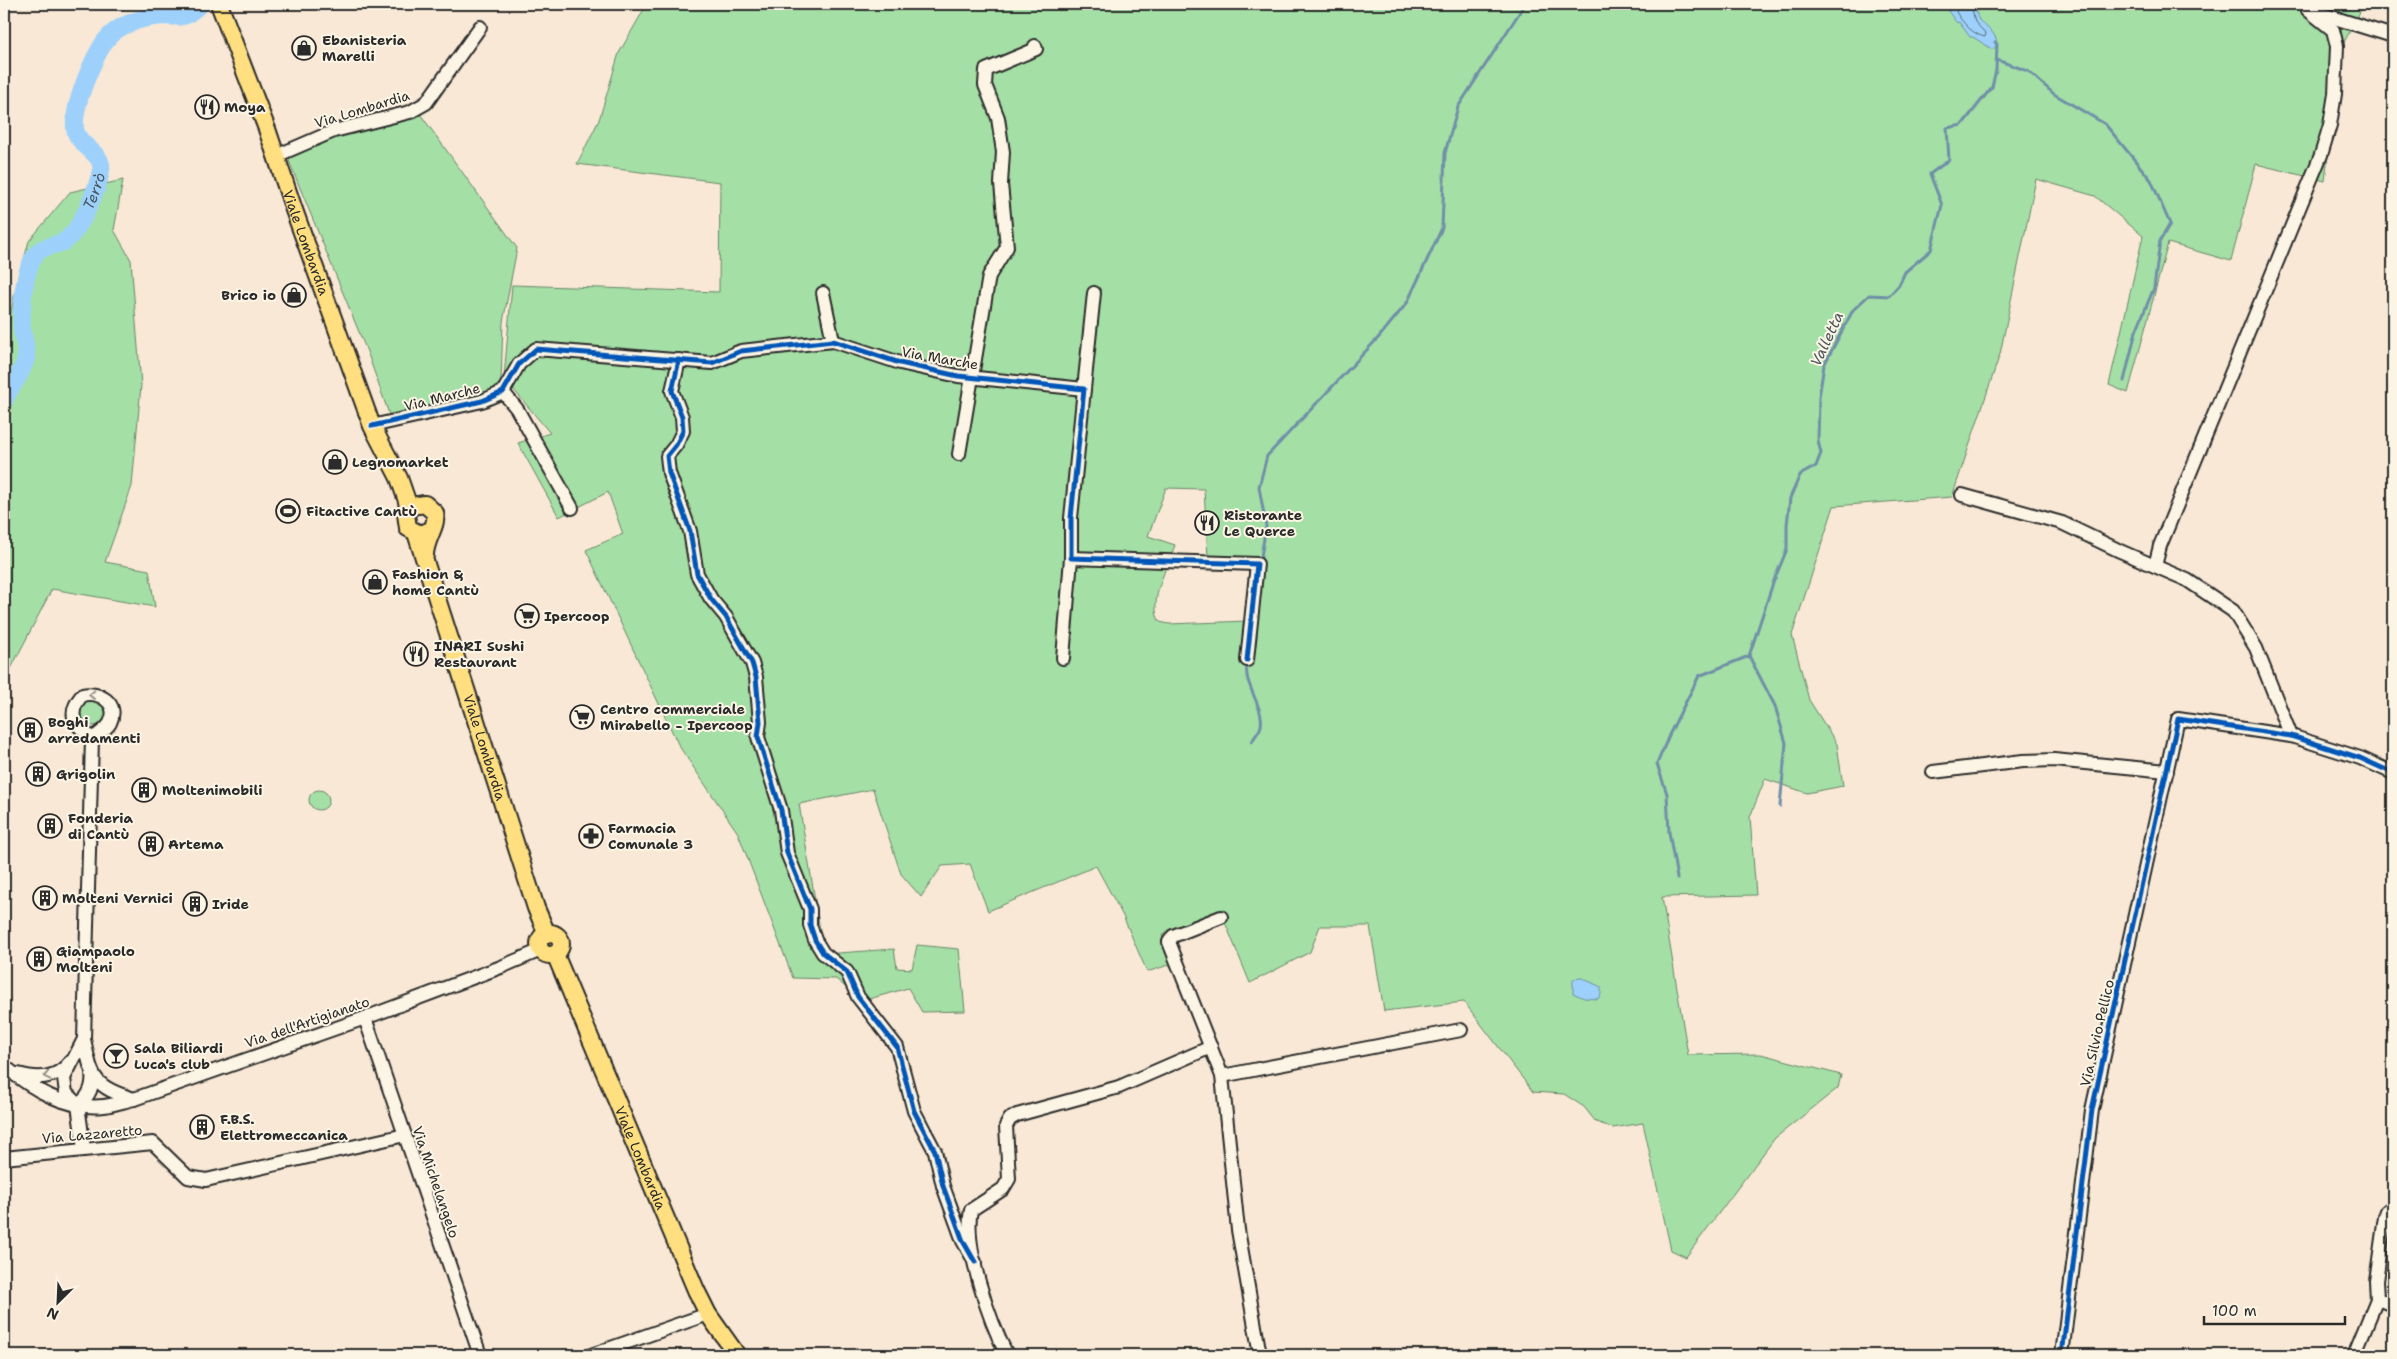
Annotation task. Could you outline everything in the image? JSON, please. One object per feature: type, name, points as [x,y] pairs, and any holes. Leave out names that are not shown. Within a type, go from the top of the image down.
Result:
[{"type":"main road","name":"Viale Lombardia","points":[[218,4],[247,74],[372,426],[414,506]]},
{"type":"main road","points":[[414,506],[430,506],[435,513],[436,522],[423,532],[406,524],[414,506]]},
{"type":"main road","name":"Viale Lombardia","points":[[423,532],[424,560],[536,908],[547,934],[557,936],[560,942],[560,948],[548,952],[591,1044],[708,1314],[736,1355]]},
{"type":"street","points":[[2306,7],[2393,36]]},
{"type":"street","points":[[2155,566],[2160,546],[2318,162],[2330,125],[2335,94],[2337,46],[2333,30],[2306,7]]},
{"type":"street","name":"Via Lombardia","points":[[276,156],[334,131],[410,112],[426,103],[480,27]]},
{"type":"street","name":"Via Marche","points":[[959,454],[989,276],[1007,246],[1001,184],[1003,152],[998,118],[985,84],[986,70],[1036,49],[1035,46]]},
{"type":"street","points":[[1063,658],[1071,558],[1071,518],[1094,292]]},
{"type":"street","points":[[823,293],[833,340]]},
{"type":"street","name":"Via Marche","points":[[372,426],[482,401],[503,392],[519,364],[536,349],[712,363],[741,351],[833,340],[900,363],[958,376],[1084,389]]},
{"type":"street","points":[[679,360],[672,391],[682,417],[683,431],[668,456],[669,473],[690,531],[697,574],[711,599],[726,617],[752,663],[756,678],[760,722],[758,737],[781,810],[787,853],[810,909],[810,925],[823,953],[847,972],[858,997],[896,1047],[914,1111],[935,1151],[943,1186],[963,1241],[975,1262]]},
{"type":"street","points":[[503,392],[517,409],[572,508]]},
{"type":"street","points":[[1962,495],[2062,523],[2188,580],[2233,611],[2256,648],[2291,736],[2360,758],[2393,773]]},
{"type":"street","points":[[1071,558],[1257,564],[1247,660]]},
{"type":"street","name":"Via Silvio Pellico","points":[[2062,1355],[2092,1110],[2178,719],[2291,736]]},
{"type":"street","points":[[84,1149],[78,1105],[86,1099],[93,1082],[84,1038],[92,739]]},
{"type":"street","points":[[1932,772],[2023,761],[2054,760],[2167,771]]},
{"type":"street","points":[[1222,917],[1173,936],[1169,942],[1222,1076],[1238,1230],[1260,1355]]},
{"type":"street","name":"Via dell'Artigianato","points":[[8,1070],[37,1090],[78,1105],[104,1106],[134,1099],[366,1018],[501,967],[548,952]]},
{"type":"street","name":"Via Michelangelo","points":[[366,1018],[480,1355]]},
{"type":"street","points":[[1222,1076],[1461,1030]]},
{"type":"street","name":"Via dell'Artigianato","points":[[78,1105],[66,1093],[64,1078],[84,1038]]},
{"type":"street","points":[[1007,1355],[994,1329],[975,1262],[968,1223],[971,1210],[1003,1189],[1009,1179],[1006,1126],[1010,1119],[1017,1115],[1119,1086],[1211,1047]]},
{"type":"street","name":"Via dell'Artigianato","points":[[8,1070],[35,1078],[47,1078],[65,1068],[74,1056]]},
{"type":"street","points":[[92,1072],[97,1081],[107,1089],[134,1099]]},
{"type":"street","name":"Via Lazzaretto","points":[[4,1158],[153,1143],[188,1177],[206,1180],[405,1136]]},
{"type":"street","points":[[2354,1355],[2377,1299],[2376,1281],[2385,1216],[2387,1211],[2393,1207]]},
{"type":"street","points":[[2377,1299],[2393,1305]]},
{"type":"street","points":[[592,1355],[708,1314]]},
{"type":"green space","points":[[647,4],[2364,4],[2340,50],[2325,181],[2256,164],[2231,261],[2168,243],[2128,393],[2109,385],[2143,236],[2095,196],[2036,179],[2000,354],[1952,497],[1834,506],[1792,635],[1809,700],[1837,744],[1843,786],[1807,793],[1765,779],[1750,817],[1756,895],[1662,897],[1688,1055],[1761,1054],[1841,1075],[1838,1088],[1775,1138],[1686,1257],[1671,1250],[1643,1123],[1613,1128],[1596,1122],[1584,1107],[1564,1094],[1533,1092],[1464,1002],[1384,1011],[1370,926],[1320,926],[1310,952],[1250,983],[1222,915],[1162,935],[1172,964],[1147,972],[1123,916],[1096,866],[988,911],[970,864],[942,866],[921,897],[901,874],[873,789],[799,804],[824,954],[894,949],[897,968],[912,969],[917,945],[959,949],[965,1011],[922,1012],[908,988],[862,1001],[836,979],[793,978],[738,833],[679,746],[586,550],[623,534],[608,492],[559,517],[518,443],[550,433],[504,378],[512,285],[719,292],[720,182],[577,164],[599,120],[619,53]],"holes":[[[1166,488],[1204,489],[1208,557],[1255,568],[1248,621],[1169,624],[1160,622],[1157,614],[1157,595],[1175,545],[1148,536]]]},
{"type":"green space","points":[[418,111],[517,248],[503,322],[501,382],[483,396],[390,417],[368,354],[289,161],[291,155],[338,135],[399,122]]},
{"type":"green space","points":[[123,180],[114,230],[131,260],[141,385],[132,486],[105,562],[149,570],[155,607],[52,589],[4,682],[4,348],[14,296],[29,241],[70,192]]},
{"type":"green space","points":[[93,700],[102,704],[106,713],[102,722],[93,726],[84,722],[80,713],[84,704]]},
{"type":"green space","points":[[319,790],[326,793],[329,800],[326,807],[319,810],[312,807],[309,800],[312,793]]},
{"type":"water","points":[[1956,4],[1975,4],[1977,17],[1995,37],[1996,45],[1993,50],[1970,37],[1959,22],[1957,23],[1948,11]]},
{"type":"water","points":[[1582,978],[1601,987],[1601,994],[1598,999],[1584,998],[1573,993],[1573,979]]},
{"type":"waterway","name":"Terrò","points":[[4,401],[26,358],[22,310],[28,270],[39,251],[63,242],[76,229],[92,198],[99,178],[101,170],[99,160],[80,140],[75,126],[83,86],[95,59],[111,34],[125,25],[148,18],[184,16],[201,4]]},
{"type":"waterway","points":[[1260,563],[1266,526],[1259,487],[1267,456],[1379,337],[1407,303],[1442,228],[1445,153],[1458,107],[1525,4]]},
{"type":"waterway","name":"Valletta","points":[[1780,806],[1786,743],[1775,706],[1749,656],[1773,583],[1787,549],[1790,498],[1800,475],[1816,466],[1821,453],[1818,441],[1819,397],[1824,365],[1853,310],[1869,295],[1889,296],[1899,285],[1905,272],[1931,250],[1942,205],[1930,174],[1949,160],[1947,128],[1962,125],[1992,87],[1996,70],[1997,44],[1995,42]]},
{"type":"waterway","points":[[1997,60],[2028,71],[2054,94],[2105,124],[2151,180],[2170,224],[2160,241],[2154,288],[2136,331],[2124,381]]},
{"type":"waterway","points":[[1677,878],[1669,832],[1667,794],[1657,764],[1669,735],[1699,676],[1749,656]]},
{"type":"waterway","points":[[1248,663],[1248,679],[1261,721],[1260,729],[1252,742]]},
{"type":"cycle path","points":[[372,426],[482,401],[503,392],[519,364],[536,349],[712,363],[741,351],[833,341],[900,363],[958,376],[1084,389],[1071,518],[1071,558],[1257,564],[1247,660]]},
{"type":"cycle path","points":[[679,360],[672,391],[682,417],[683,431],[676,445],[667,456],[669,473],[690,531],[697,574],[711,599],[726,617],[752,663],[756,677],[760,722],[758,737],[781,810],[787,853],[810,909],[810,925],[815,940],[823,953],[847,972],[858,997],[897,1047],[914,1111],[935,1151],[943,1186],[963,1241],[975,1262]]},
{"type":"cycle path","points":[[2062,1355],[2092,1110],[2178,719],[2291,736],[2360,758],[2393,773]]},
{"type":"place","name":"Ebanisteria Marelli","points":[[304,48]]},
{"type":"place","name":"Moya","points":[[207,107]]},
{"type":"place","name":"Brico io","points":[[294,295]]},
{"type":"place","name":"Legnomarket","points":[[335,462]]},
{"type":"place","name":"Fitactive Cantù","points":[[288,511]]},
{"type":"place","name":"Ristorante Le Querce","points":[[1207,523]]},
{"type":"place","name":"Fashion & home Cantù","points":[[375,582]]},
{"type":"place","name":"Ipercoop","points":[[527,616]]},
{"type":"place","name":"INARI Sushi Restaurant","points":[[416,654]]},
{"type":"place","name":"Centro commerciale Mirabello - Ipercoop","points":[[582,717]]},
{"type":"place","name":"Boghi arredamenti","points":[[30,730]]},
{"type":"place","name":"Grigolin","points":[[38,774]]},
{"type":"place","name":"Moltenimobili","points":[[144,790]]},
{"type":"place","name":"Fonderia di Cantù","points":[[50,826]]},
{"type":"place","name":"Farmacia Comunale 3","points":[[591,836]]},
{"type":"place","name":"Artema","points":[[151,844]]},
{"type":"place","name":"Molteni Vernici","points":[[45,898]]},
{"type":"place","name":"Iride","points":[[195,904]]},
{"type":"place","name":"Giampaolo Molteni","points":[[39,959]]},
{"type":"place","name":"Sala Biliardi Luca's club","points":[[116,1056]]},
{"type":"place","name":"F.B.S. Elettromeccanica","points":[[202,1127]]}]
